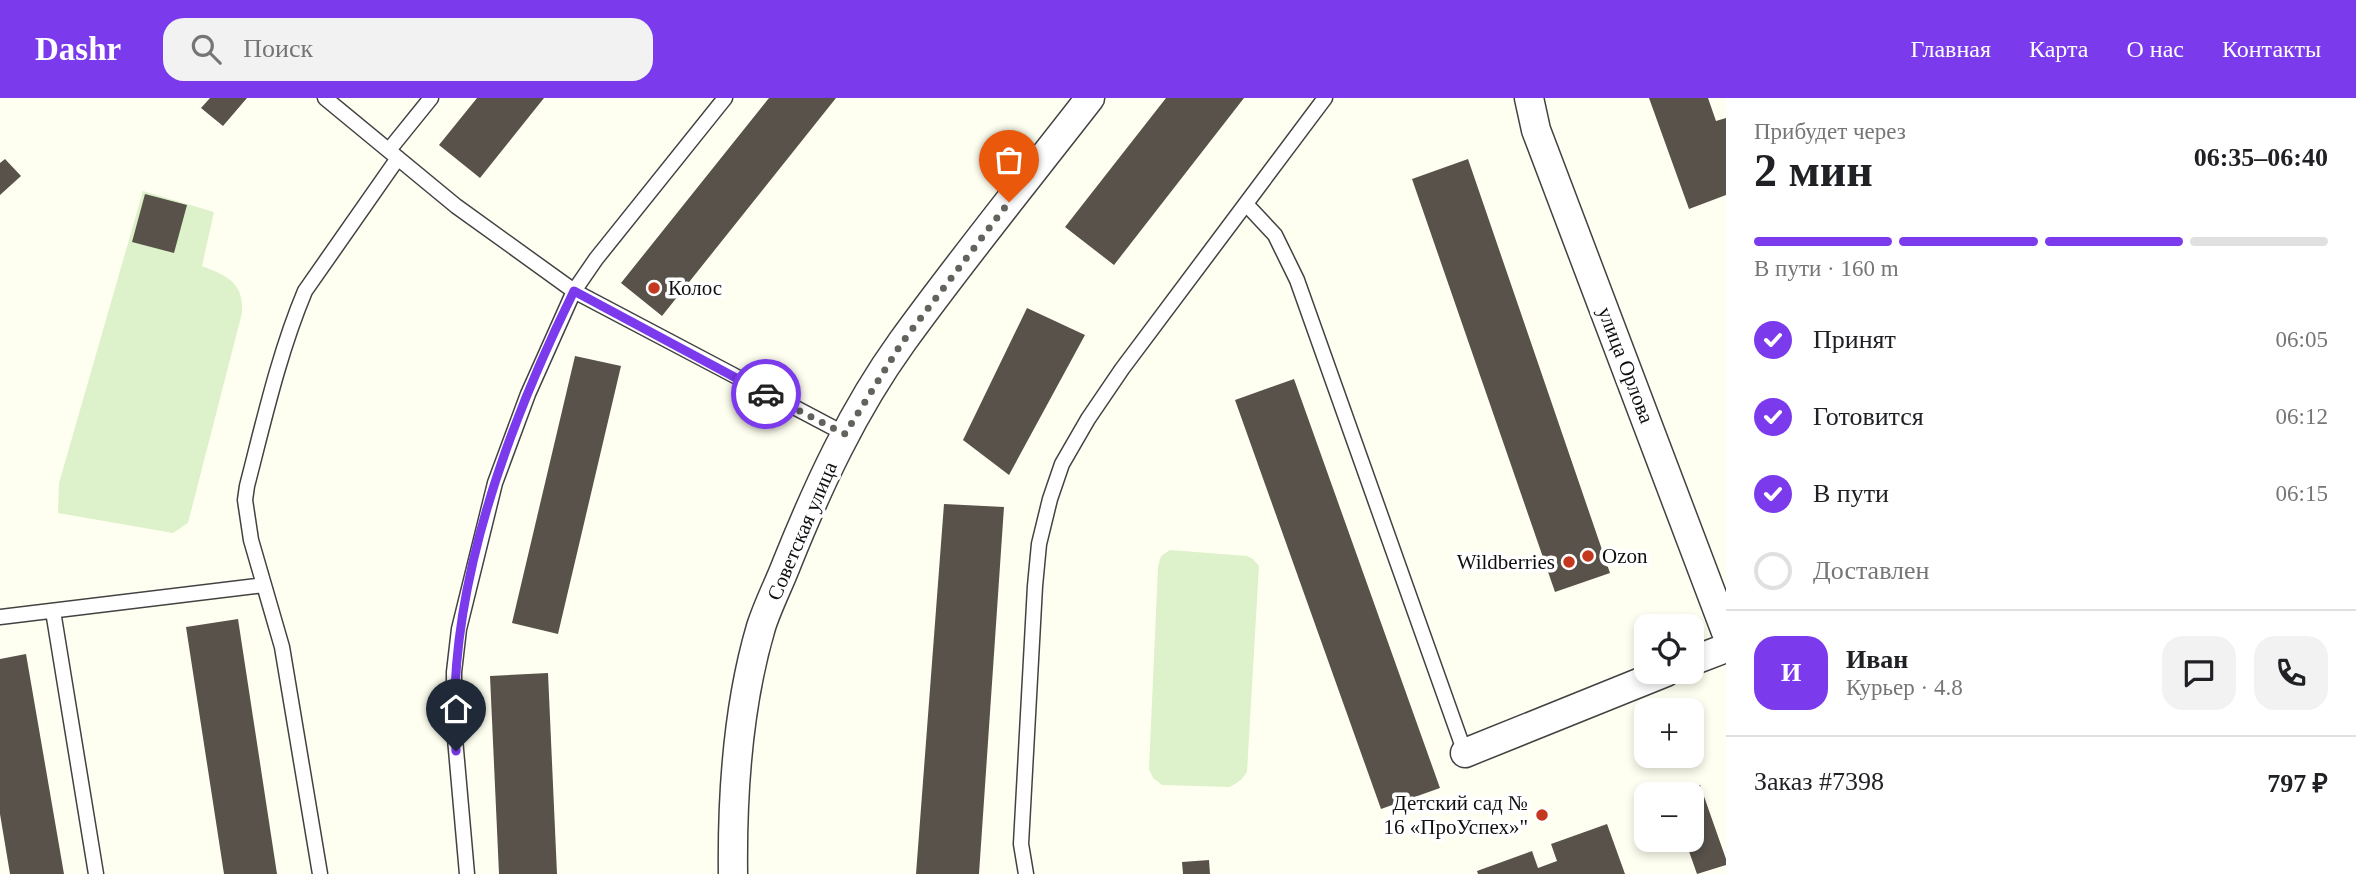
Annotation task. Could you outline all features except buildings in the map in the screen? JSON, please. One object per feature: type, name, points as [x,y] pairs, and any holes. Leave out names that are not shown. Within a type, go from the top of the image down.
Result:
[{"type":"street","name":"Советская улица","points":[[733,874],[732,825],[738,751],[761,627],[819,488],[845,434],[901,344],[1090,98]]},
{"type":"street","name":"улица Орлова","points":[[1529,98],[1536,130],[1726,632]]},
{"type":"street","points":[[1704,656],[1726,648]]},
{"type":"street","points":[[1465,753],[1636,684]]},
{"type":"lane","points":[[325,98],[456,206],[574,291],[845,434]]},
{"type":"lane","points":[[320,874],[282,648],[251,540],[245,500],[283,352],[305,291],[430,98]]},
{"type":"lane","points":[[467,874],[454,727],[454,672],[459,629],[495,483],[528,394],[574,291],[596,259],[725,98]]},
{"type":"lane","points":[[1026,874],[1021,844],[1038,558],[1050,499],[1062,464],[1122,369],[1325,98]]},
{"type":"lane","points":[[1246,204],[1275,235],[1297,280],[1465,753]]},
{"type":"lane","points":[[0,617],[264,585]]},
{"type":"lane","points":[[53,611],[96,874]]},
{"type":"green space","points":[[143,191],[214,212],[202,266],[232,282],[237,287],[242,302],[242,313],[188,523],[173,533],[58,513],[59,483]]},
{"type":"green space","points":[[1170,550],[1247,556],[1259,566],[1247,772],[1230,787],[1162,785],[1153,778],[1149,769],[1158,567],[1161,556]]},
{"type":"way so far","points":[[766,394],[845,434],[901,344],[1009,202]]},
{"type":"place","name":"Колос","points":[[654,288]]},
{"type":"place","name":"Ozon","points":[[1588,556]]},
{"type":"place","name":"Wildberries","points":[[1569,562]]},
{"type":"place","name":"Детский сад № 16 «ПроУспех»\"","points":[[1542,815]]},
{"type":"route","points":[[456,751],[454,672],[459,629],[473,564],[495,483],[528,394],[574,291],[766,394]]}]
